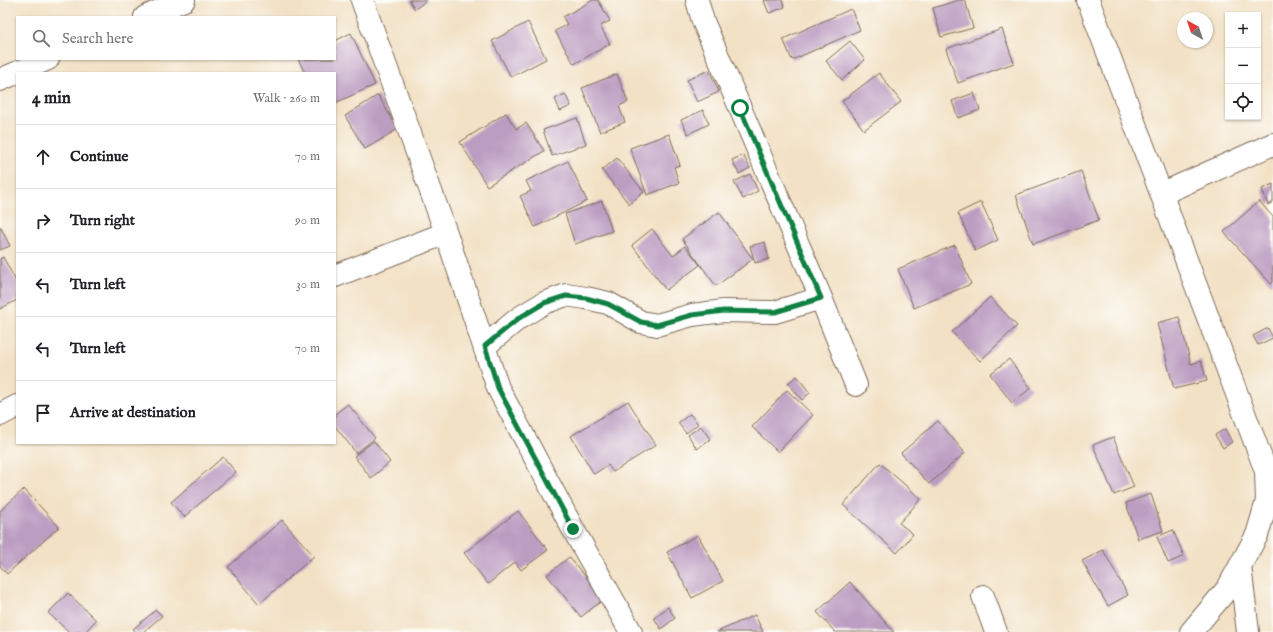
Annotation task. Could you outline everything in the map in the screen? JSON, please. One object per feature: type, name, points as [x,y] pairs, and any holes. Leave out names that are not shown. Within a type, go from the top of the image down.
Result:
[{"type":"street","points":[[147,16],[184,0]]},
{"type":"street","points":[[362,0],[446,233],[498,388],[630,632]]},
{"type":"street","points":[[697,0],[706,28],[821,298],[856,385]]},
{"type":"street","points":[[1088,0],[1266,471],[1270,489],[1257,534],[1228,588],[1191,632]]},
{"type":"street","points":[[18,72],[46,60]]},
{"type":"street","points":[[0,80],[16,73]]},
{"type":"street","points":[[1161,194],[1273,144]]},
{"type":"street","points":[[336,276],[446,233]]},
{"type":"street","points":[[485,346],[519,318],[544,303],[566,296],[586,298],[608,304],[641,322],[657,325],[692,315],[724,311],[775,312],[821,298]]},
{"type":"street","points":[[0,415],[16,407]]},
{"type":"street","points":[[1240,566],[1248,632]]},
{"type":"street","points":[[982,596],[996,632]]},
{"type":"building","points":[[409,0],[427,0],[415,9]]},
{"type":"building","points":[[593,0],[598,0],[610,21],[600,26],[610,44],[574,64],[555,31],[567,25],[563,17]]},
{"type":"building","points":[[782,0],[785,7],[769,13],[764,1]]},
{"type":"building","points":[[959,0],[965,0],[973,28],[941,37],[933,8]]},
{"type":"building","points":[[851,9],[860,30],[792,60],[783,39]]},
{"type":"building","points":[[528,22],[546,59],[511,77],[492,41]]},
{"type":"building","points":[[1002,29],[1014,63],[958,83],[946,49]]},
{"type":"building","points":[[351,33],[375,85],[336,103],[336,72],[304,72],[298,60],[336,60],[336,40]]},
{"type":"building","points":[[850,41],[865,60],[842,80],[826,61]]},
{"type":"building","points":[[709,70],[719,92],[697,102],[687,80]]},
{"type":"building","points":[[879,73],[901,102],[864,130],[842,101]]},
{"type":"building","points":[[617,74],[628,102],[619,106],[625,122],[600,132],[582,88]]},
{"type":"building","points":[[974,93],[980,110],[958,118],[952,101]]},
{"type":"building","points":[[565,94],[571,106],[560,111],[555,99]]},
{"type":"building","points":[[378,95],[398,129],[365,149],[345,116]]},
{"type":"building","points":[[703,110],[709,124],[688,134],[681,120]]},
{"type":"building","points":[[506,113],[516,129],[526,123],[544,151],[487,186],[460,142]]},
{"type":"building","points":[[577,118],[586,144],[552,156],[543,130]]},
{"type":"building","points":[[669,134],[680,165],[674,167],[679,183],[647,195],[630,148]]},
{"type":"building","points":[[743,155],[750,168],[739,174],[732,160]]},
{"type":"building","points":[[617,158],[644,192],[629,204],[602,170]]},
{"type":"building","points":[[568,161],[587,201],[535,227],[520,196],[531,191],[526,181]]},
{"type":"building","points":[[1081,171],[1099,220],[1033,244],[1016,195]]},
{"type":"building","points":[[750,174],[758,191],[743,199],[734,182]]},
{"type":"building","points":[[1273,184],[1273,202],[1268,205],[1262,189]]},
{"type":"building","points":[[602,201],[612,231],[575,244],[565,214]]},
{"type":"building","points":[[1259,201],[1273,217],[1273,282],[1271,284],[1224,232]]},
{"type":"building","points":[[981,202],[998,240],[975,251],[958,213]]},
{"type":"building","points":[[719,212],[753,259],[716,286],[682,239]]},
{"type":"building","points":[[0,226],[10,246],[0,250]]},
{"type":"building","points":[[652,229],[673,256],[685,246],[700,265],[666,290],[632,245]]},
{"type":"building","points":[[765,242],[769,259],[755,263],[750,246]]},
{"type":"building","points":[[955,245],[971,284],[914,308],[898,269]]},
{"type":"building","points":[[3,257],[16,281],[16,301],[0,309],[0,259]]},
{"type":"building","points":[[990,297],[1017,326],[980,361],[952,332]]},
{"type":"building","points":[[1179,317],[1191,364],[1201,361],[1207,381],[1174,389],[1157,323]]},
{"type":"building","points":[[1268,328],[1273,338],[1258,345],[1253,336]]},
{"type":"building","points":[[1009,359],[1031,388],[1012,403],[990,374]]},
{"type":"building","points":[[797,376],[810,393],[802,400],[788,383]]},
{"type":"building","points":[[787,390],[813,415],[778,452],[752,427]]},
{"type":"building","points":[[628,401],[656,445],[613,472],[608,465],[594,474],[571,436]]},
{"type":"building","points":[[348,404],[375,438],[356,453],[336,427],[336,413]]},
{"type":"building","points":[[690,414],[698,424],[686,433],[678,423]]},
{"type":"building","points":[[938,421],[965,453],[929,484],[901,453]]},
{"type":"building","points":[[701,426],[710,439],[697,449],[688,435]]},
{"type":"building","points":[[1225,429],[1232,442],[1223,448],[1215,435]]},
{"type":"building","points":[[1113,437],[1134,487],[1114,495],[1093,445]]},
{"type":"building","points":[[374,441],[390,462],[371,478],[354,456]]},
{"type":"building","points":[[223,457],[236,472],[184,517],[171,502]]},
{"type":"building","points":[[880,463],[921,499],[899,523],[913,534],[897,553],[843,505]]},
{"type":"building","points":[[24,489],[59,527],[7,574],[0,566],[0,511]]},
{"type":"building","points":[[1151,494],[1163,531],[1138,539],[1126,503]]},
{"type":"building","points":[[518,511],[548,550],[521,570],[515,562],[488,584],[464,553]]},
{"type":"building","points":[[282,520],[314,556],[259,604],[228,567]]},
{"type":"building","points":[[1173,530],[1184,556],[1168,563],[1157,537]]},
{"type":"building","points":[[698,535],[723,581],[692,598],[667,552]]},
{"type":"building","points":[[1103,550],[1128,595],[1108,606],[1082,561]]},
{"type":"building","points":[[569,557],[604,599],[581,617],[547,575]]},
{"type":"building","points":[[850,582],[894,632],[835,632],[817,612]]},
{"type":"building","points":[[68,593],[96,620],[85,632],[69,632],[48,613]]},
{"type":"building","points":[[668,607],[675,618],[661,629],[654,618]]},
{"type":"building","points":[[156,610],[162,616],[143,632],[136,632],[133,629]]},
{"type":"building","points":[[755,615],[763,632],[717,632]]},
{"type":"route","points":[[573,529],[498,388],[485,346],[519,318],[544,303],[566,296],[586,298],[608,304],[641,322],[657,325],[692,315],[724,311],[775,312],[821,298],[740,108]]}]
